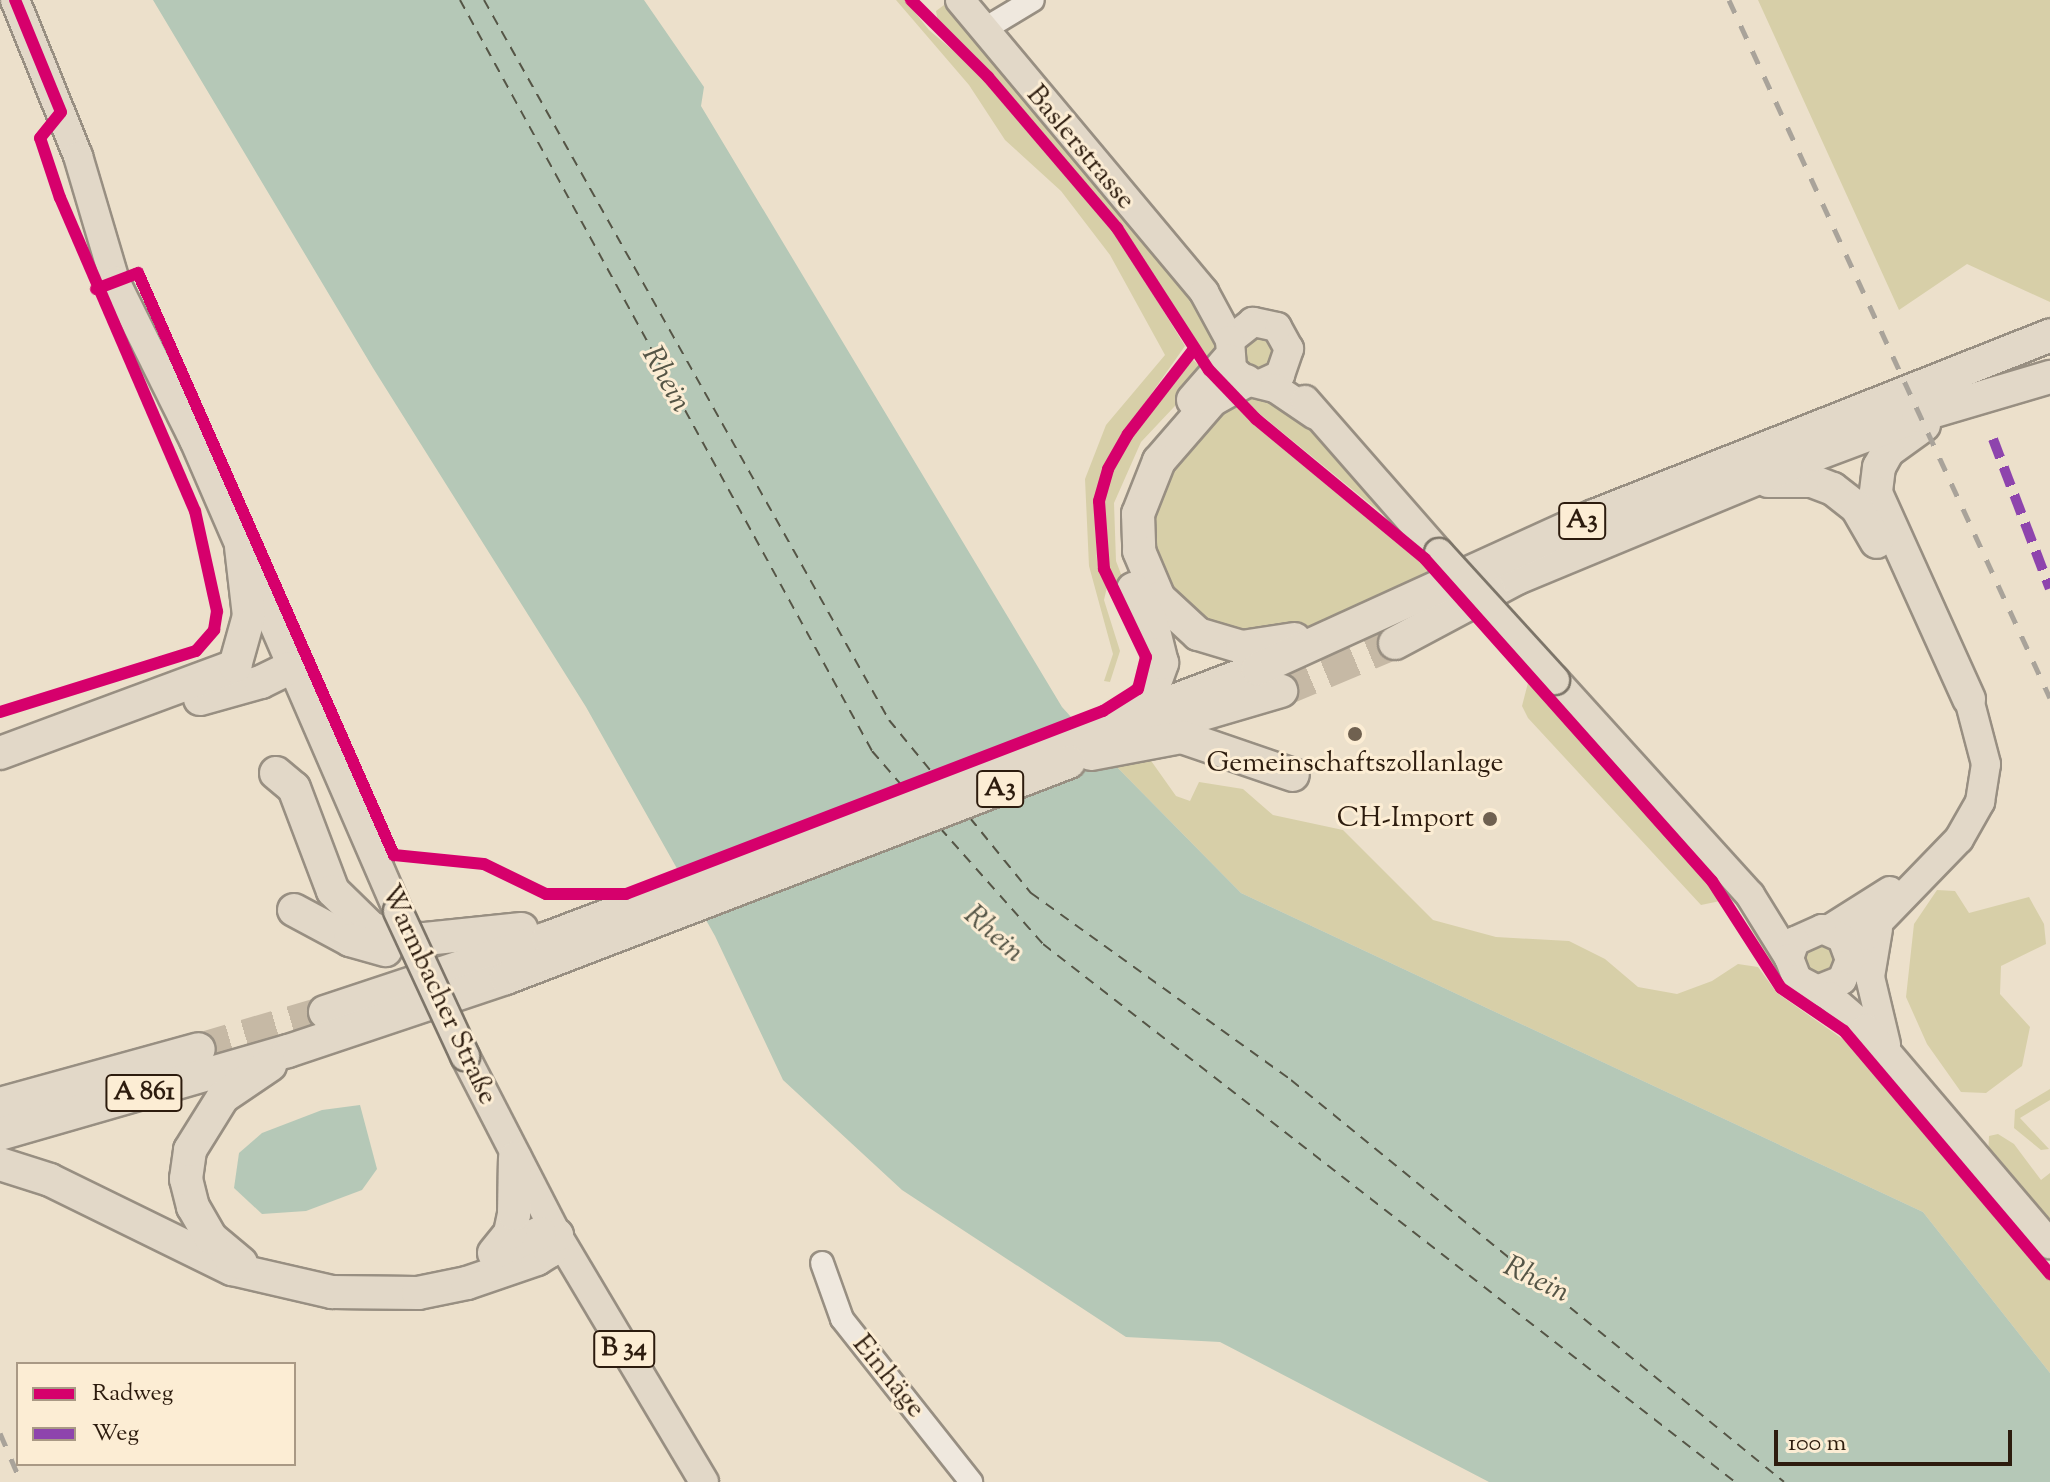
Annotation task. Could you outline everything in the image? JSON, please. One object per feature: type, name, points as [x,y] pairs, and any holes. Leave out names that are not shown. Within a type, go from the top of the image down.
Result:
[{"type":"highway","name":"A3","points":[[903,813],[1091,754],[1258,669],[1594,516],[2050,335]]},
{"type":"highway","name":"A3","points":[[1922,387],[2050,353]]},
{"type":"highway","points":[[1251,367],[1173,439],[1143,495],[1139,551],[1171,612],[1213,641],[1260,648],[1436,588]]},
{"type":"highway","points":[[1251,367],[1156,437],[1126,499],[1123,563],[1152,623],[1162,663],[1141,729],[1193,739],[1293,775]]},
{"type":"highway","name":"A3","points":[[1395,643],[1517,578],[1757,482],[1852,440],[2050,377]]},
{"type":"highway","points":[[1961,703],[1884,520],[1876,484],[1883,459],[1901,438],[1988,396]]},
{"type":"highway","points":[[1757,482],[1812,481],[1851,500],[1867,520],[1961,703]]},
{"type":"highway","points":[[235,666],[249,616],[241,547]]},
{"type":"highway","points":[[0,753],[254,659],[290,668]]},
{"type":"highway","points":[[0,766],[261,682],[290,668]]},
{"type":"highway","name":"A3","points":[[903,813],[1141,729],[1281,691]]},
{"type":"highway","points":[[276,773],[294,788],[333,891],[371,928],[394,937],[463,937],[609,914]]},
{"type":"highway","name":"A 861","points":[[0,1134],[288,1051],[903,813]]},
{"type":"highway","name":"A 861","points":[[325,1012],[548,938],[609,914],[660,906]]},
{"type":"highway","points":[[294,910],[350,940],[390,951],[548,938]]},
{"type":"highway","points":[[414,968],[479,960]]},
{"type":"highway","name":"A 861","points":[[0,1104],[199,1049]]},
{"type":"highway","points":[[0,1164],[50,1180],[232,1269],[332,1292],[418,1293],[467,1283],[537,1259],[550,1251],[557,1235],[524,1237],[450,1277],[417,1284],[358,1285],[268,1272],[235,1260],[211,1238],[193,1207],[186,1179],[190,1150],[223,1097],[288,1051]]},
{"type":"highway","points":[[497,1251],[514,1214],[515,1158]]},
{"type":"main road","name":"Warmbacher Straße","points":[[15,0],[78,156],[115,281],[241,547],[290,668],[465,1056],[557,1235],[704,1482]]},
{"type":"main road","name":"Baslerstrasse","points":[[960,0],[1204,292],[1251,367],[1315,415],[1725,868],[1774,918],[1789,958]]},
{"type":"main road","name":"Baslerstrasse","points":[[1204,292],[1253,322],[1271,323],[1282,332],[1289,349],[1251,367]]},
{"type":"main road","points":[[1251,367],[1236,330],[1253,322]]},
{"type":"main road","points":[[1817,990],[1835,986],[1882,919],[1959,839],[1980,802],[1986,764],[1961,703]]},
{"type":"main road","points":[[1961,703],[1969,761],[1961,815],[1917,868],[1851,919],[1795,941],[1789,958],[1797,979],[1817,990],[1866,1028],[2050,1244]]},
{"type":"main road","points":[[1774,918],[1822,929],[1846,944],[1866,1028]]},
{"type":"main road","points":[[1882,919],[1870,977],[1892,1060]]},
{"type":"street","points":[[983,30],[1033,0]]},
{"type":"street","name":"Einhäge","points":[[822,1263],[842,1319],[971,1482]]},
{"type":"shaded area","points":[[896,0],[905,0],[929,30],[985,78],[1114,231],[1185,346],[1103,467],[1094,502],[1097,562],[1107,587],[1104,600],[1120,651],[1110,682],[1104,681],[1113,654],[1089,566],[1085,479],[1106,425],[1165,355],[1110,255],[1061,191],[1005,140],[969,85]]},
{"type":"shaded area","points":[[1758,0],[2050,0],[2050,302],[1967,264],[1899,310]]},
{"type":"shaded area","points":[[944,5],[1202,304],[1221,337],[1212,367],[1121,227],[990,73],[939,27],[936,11]]},
{"type":"shaded area","points":[[1250,337],[1267,338],[1275,347],[1275,359],[1263,371],[1246,367],[1242,345]]},
{"type":"shaded area","points":[[1193,360],[1207,372],[1141,442],[1114,503],[1116,561],[1145,637],[1108,568],[1101,537],[1102,503],[1112,470],[1132,435]]},
{"type":"shaded area","points":[[1238,396],[1268,396],[1301,414],[1408,535]]},
{"type":"shaded area","points":[[1232,400],[1415,553],[1434,574],[1314,628],[1272,638],[1211,629],[1177,603],[1150,541],[1154,497],[1168,468]]},
{"type":"shaded area","points":[[1529,679],[1725,900],[1701,905],[1528,718],[1522,706]]},
{"type":"shaded area","points":[[1549,690],[1982,1180],[1977,1183],[1845,1027],[1784,986],[1736,903]]},
{"type":"shaded area","points":[[1142,748],[1176,796],[1190,801],[1199,782],[1243,789],[1273,815],[1343,830],[1433,920],[1496,937],[1569,941],[1605,959],[1638,987],[1677,994],[1712,981],[1738,964],[1758,967],[1777,993],[1854,1047],[2050,1280],[2050,1373],[1923,1212],[1241,893],[1108,758]]},
{"type":"shaded area","points":[[1937,890],[1955,891],[1969,913],[2029,897],[2044,924],[2046,944],[2001,966],[2000,994],[2030,1027],[2022,1066],[1986,1093],[1961,1092],[1927,1044],[1906,997],[1914,924]]},
{"type":"shaded area","points":[[1813,943],[1829,945],[1837,960],[1828,975],[1810,975],[1802,955]]},
{"type":"shaded area","points":[[2050,1089],[2050,1100],[2020,1118],[2049,1149],[2041,1150],[2014,1128],[2015,1110]]},
{"type":"shaded area","points":[[1998,1134],[2014,1144],[2041,1180],[2050,1173],[2050,1233],[1988,1157],[1989,1136]]},
{"type":"water","name":"Rhein","points":[[153,0],[644,0],[704,87],[701,106],[1062,707],[1108,758],[1241,893],[1923,1212],[2050,1373],[2050,1482],[1489,1482],[1220,1342],[1126,1337],[902,1190],[783,1080],[715,936],[586,707],[373,368]]},
{"type":"water","points":[[360,1105],[377,1169],[362,1190],[306,1211],[262,1214],[234,1188],[239,1153],[262,1133],[322,1110]]},
{"type":"ferry route","points":[[460,0],[872,751],[904,788]]},
{"type":"ferry route","points":[[484,0],[889,720],[935,776]]},
{"type":"ferry route","points":[[970,818],[1031,893],[1291,1080],[1784,1482]]},
{"type":"ferry route","points":[[940,828],[1043,944],[1735,1482]]},
{"type":"tunnel","points":[[1281,691],[1395,643]]},
{"type":"tunnel","points":[[199,1049],[325,1012]]},
{"type":"railway","points":[[1729,0],[2050,698]]},
{"type":"railway","points":[[0,1433],[21,1482]]},
{"type":"marked path","points":[[1993,439],[2050,589]]},
{"type":"cycle path","points":[[0,712],[196,651],[214,630],[217,611],[195,511],[60,198],[40,138],[61,112],[15,0]]},
{"type":"cycle path","points":[[911,0],[988,77],[1117,228],[1209,370],[1256,419],[1425,559],[1712,881],[1781,988],[1844,1031],[2050,1274]]},
{"type":"cycle path","points":[[96,289],[138,273],[394,855],[484,864],[546,894],[626,894],[1103,711],[1138,689],[1146,657],[1104,569],[1099,501],[1108,469],[1128,434],[1194,349]]},
{"type":"place","name":"Gemeinschaftszollanlage","points":[[1355,734]]},
{"type":"place","name":"CH-Import","points":[[1490,819]]}]
